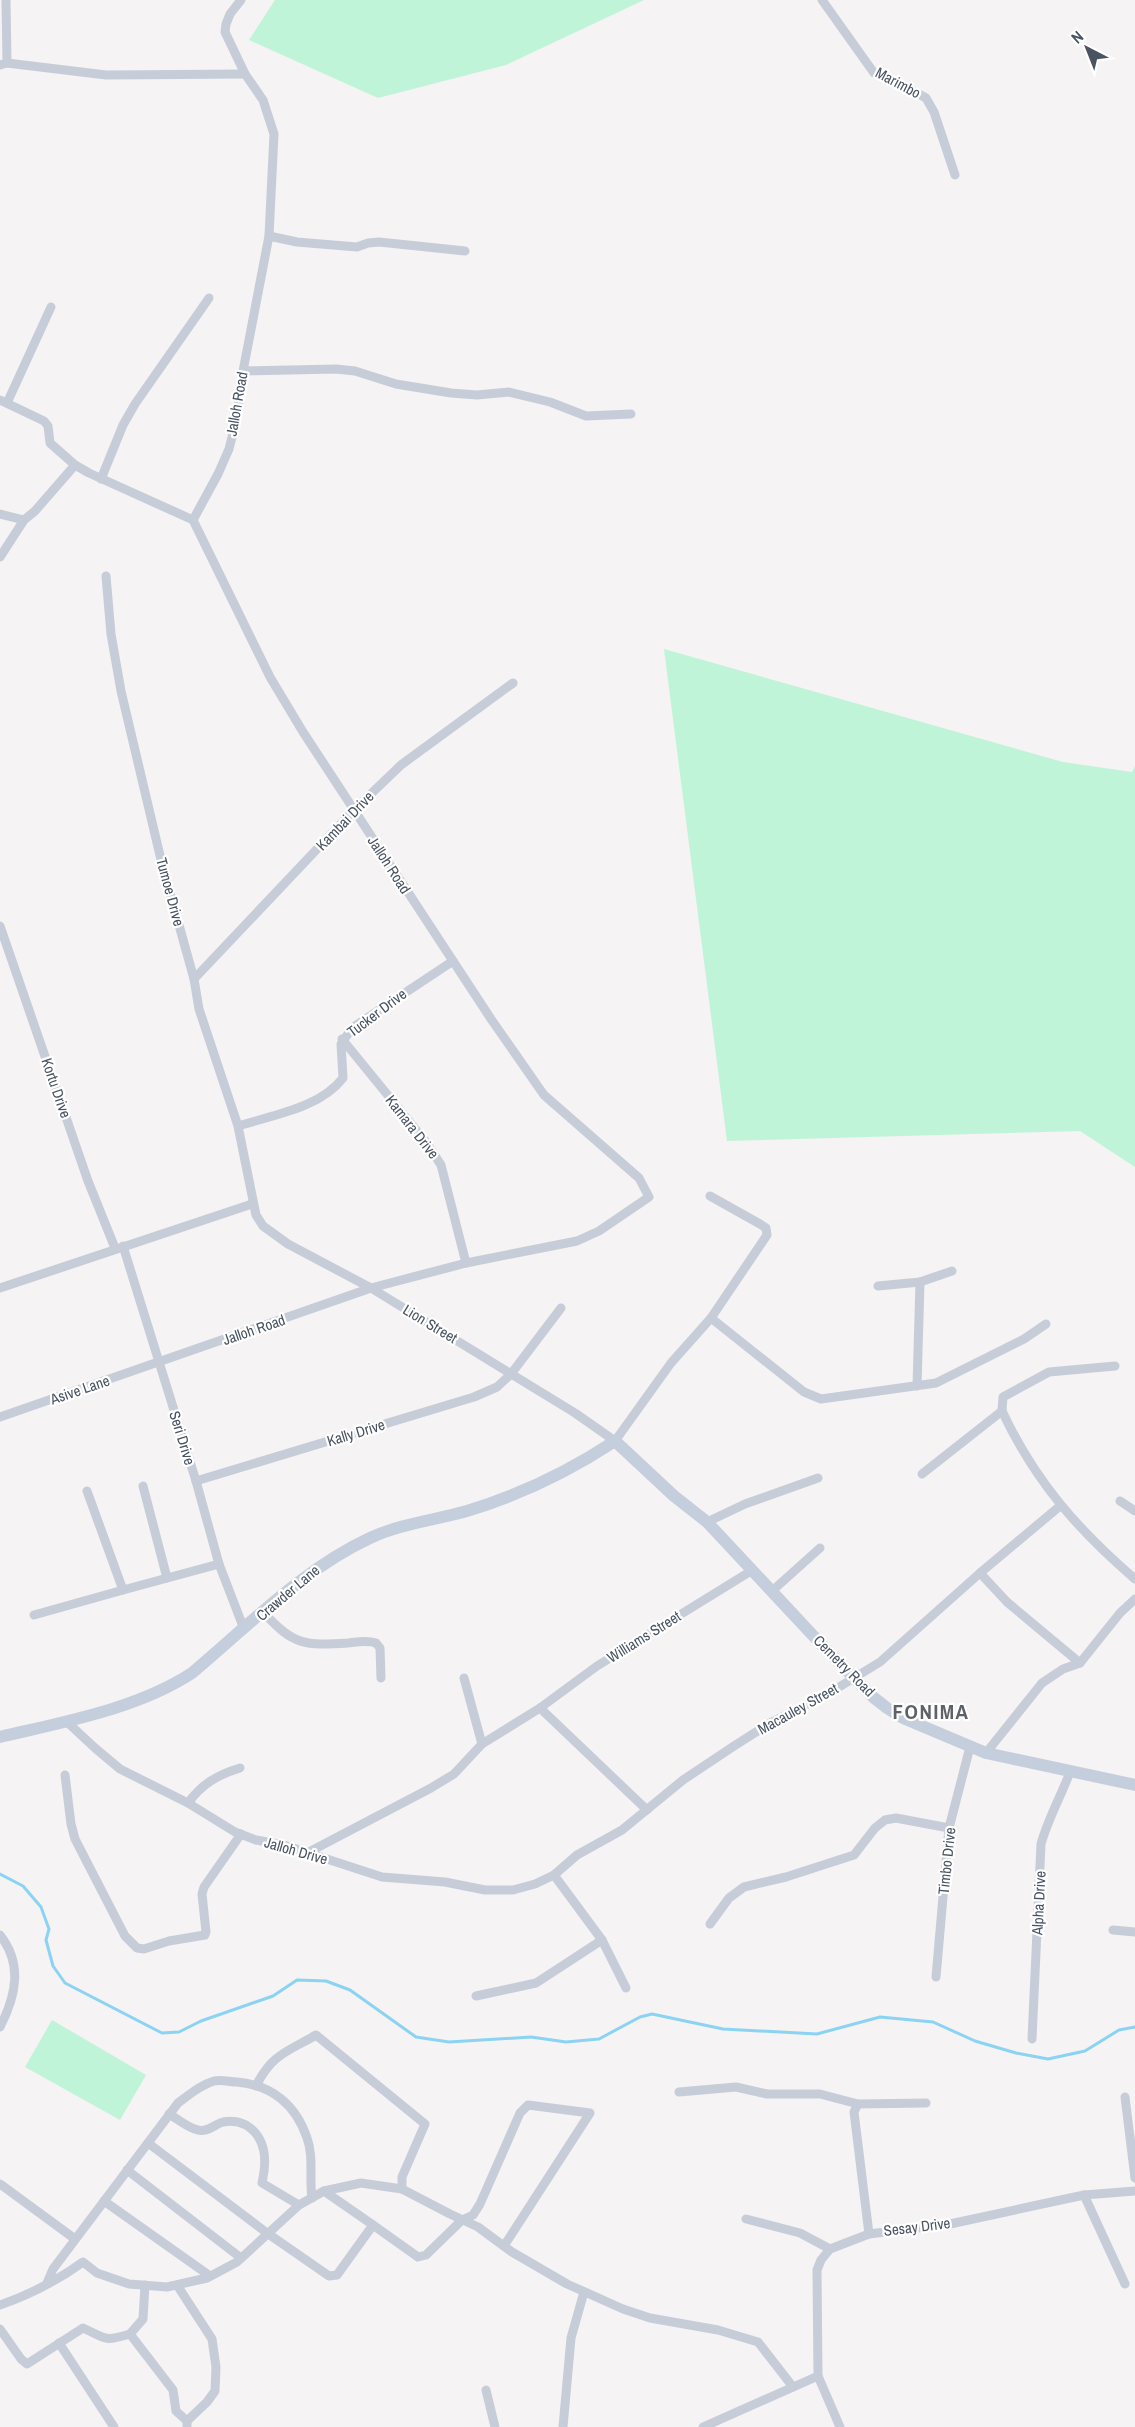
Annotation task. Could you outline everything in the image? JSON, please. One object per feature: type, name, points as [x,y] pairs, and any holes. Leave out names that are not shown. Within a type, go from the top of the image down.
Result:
[{"type":"street","points":[[6,0],[4,64],[81,74],[245,74]]},
{"type":"street","name":"Jalloh Road","points":[[159,1363],[371,1288],[466,1263],[577,1241],[599,1231],[649,1197],[639,1178],[544,1095],[453,961],[353,811],[270,677],[193,520],[229,449],[269,237],[274,134],[263,100],[245,74],[225,32],[230,14],[241,0]]},
{"type":"street","name":"Marimbo","points":[[822,0],[874,73],[926,98],[934,112],[955,175]]},
{"type":"street","points":[[269,237],[357,248],[368,243],[379,242],[465,251]]},
{"type":"street","points":[[101,479],[123,425],[135,404],[209,298]]},
{"type":"street","points":[[51,307],[4,402],[44,421],[48,426],[50,443],[75,465],[193,520]]},
{"type":"street","points":[[243,371],[336,369],[355,371],[396,384],[451,393],[477,395],[509,392],[550,402],[586,416],[631,414]]},
{"type":"street","points":[[0,557],[24,520],[35,512],[75,465]]},
{"type":"street","points":[[0,514],[24,520]]},
{"type":"street","name":"Tumoe Drive","points":[[106,576],[111,634],[121,691],[162,864],[194,979],[200,1009],[212,1053],[238,1126],[250,1177],[252,1204]]},
{"type":"street","name":"Kambai Drive","points":[[194,979],[353,811],[401,765],[513,683]]},
{"type":"street","name":"Kortu Drive","points":[[1,931],[88,1180],[119,1247]]},
{"type":"street","name":"Tucker Drive","points":[[238,1126],[319,1099],[334,1090],[343,1078],[342,1039],[366,1017],[453,961]]},
{"type":"street","name":"Kamara Drive","points":[[342,1039],[426,1142],[441,1165],[466,1263]]},
{"type":"street","points":[[615,1441],[671,1363],[711,1318],[767,1236],[766,1228],[710,1196]]},
{"type":"street","points":[[0,1288],[252,1204]]},
{"type":"street","name":"Lion Street","points":[[252,1204],[263,1226],[288,1244],[371,1288],[575,1413],[615,1441]]},
{"type":"street","name":"Seri Drive","points":[[119,1247],[159,1363],[219,1564],[244,1629]]},
{"type":"street","points":[[878,1286],[920,1282],[952,1271]]},
{"type":"street","points":[[917,1386],[920,1282]]},
{"type":"street","name":"Kally Drive","points":[[196,1481],[474,1397],[497,1387],[511,1374],[561,1308]]},
{"type":"street","points":[[711,1318],[804,1392],[821,1399],[936,1383],[1015,1344],[1046,1324]]},
{"type":"street","name":"Asive Lane","points":[[0,1417],[159,1363]]},
{"type":"street","points":[[1115,1366],[1049,1372],[1003,1397],[1002,1411],[1018,1446],[1060,1506],[1102,1550],[1135,1579]]},
{"type":"street","points":[[922,1474],[1002,1411]]},
{"type":"street","name":"Cemetry Road","points":[[615,1441],[674,1496],[707,1522],[873,1697],[903,1718],[986,1753],[1135,1785]]},
{"type":"street","name":"Crawder Lane","points":[[0,1737],[67,1722],[171,1687],[192,1673],[316,1567],[372,1537],[510,1497],[581,1463],[615,1441]]},
{"type":"street","points":[[707,1522],[745,1503],[818,1478]]},
{"type":"street","points":[[143,1486],[167,1578]]},
{"type":"street","points":[[87,1491],[123,1590]]},
{"type":"street","points":[[1120,1501],[1135,1511]]},
{"type":"street","name":"Macauley Street","points":[[554,1875],[577,1855],[622,1830],[683,1780],[770,1723],[880,1662],[1060,1506]]},
{"type":"street","points":[[772,1591],[820,1548]]},
{"type":"street","points":[[34,1615],[219,1564]]},
{"type":"street","name":"Williams Street","points":[[307,1852],[454,1774],[482,1744],[540,1708],[597,1666],[751,1571]]},
{"type":"street","points":[[980,1573],[1006,1602],[1080,1663]]},
{"type":"street","points":[[986,1753],[1042,1683],[1063,1669],[1080,1663],[1120,1613],[1135,1599]]},
{"type":"street","points":[[264,1613],[282,1633],[298,1641],[322,1645],[368,1641],[376,1643],[380,1648],[381,1678]]},
{"type":"street","points":[[464,1678],[482,1744]]},
{"type":"street","points":[[540,1708],[647,1809]]},
{"type":"street","name":"Jalloh Drive","points":[[67,1722],[120,1769],[188,1803],[241,1834],[307,1852],[382,1877],[445,1882],[485,1890],[513,1890],[535,1884],[554,1875]]},
{"type":"street","name":"Timbo Drive","points":[[936,1977],[949,1828],[970,1747]]},
{"type":"street","points":[[188,1803],[209,1781],[220,1774],[240,1768]]},
{"type":"street","name":"Alpha Drive","points":[[1032,2039],[1041,1844],[1046,1826],[1056,1810],[1070,1772]]},
{"type":"street","points":[[65,1775],[71,1810],[70,1824],[75,1839],[125,1936],[136,1948],[144,1949],[169,1941],[205,1935],[202,1894],[204,1887],[241,1834]]},
{"type":"street","points":[[710,1924],[729,1898],[744,1887],[786,1877],[854,1855],[875,1828],[885,1820],[896,1818],[949,1828]]},
{"type":"street","points":[[554,1875],[602,1940],[626,1989]]},
{"type":"street","points":[[1113,1930],[1135,1932]]},
{"type":"street","points":[[0,1935],[15,1963],[15,1990],[0,2027]]},
{"type":"street","points":[[476,1996],[536,1983],[602,1940]]},
{"type":"street","points":[[256,2086],[266,2068],[277,2057],[316,2035],[425,2124],[402,2177],[402,2189]]},
{"type":"street","points":[[47,2283],[53,2269],[178,2103],[199,2088],[216,2080],[270,2090],[287,2102],[299,2117],[309,2141],[312,2198]]},
{"type":"street","points":[[679,2092],[736,2087],[767,2094],[820,2094],[858,2104],[926,2103]]},
{"type":"street","points":[[1125,2097],[1135,2178]]},
{"type":"street","points":[[858,2104],[854,2112],[854,2127],[869,2234]]},
{"type":"street","points":[[324,2191],[418,2257],[426,2255],[462,2220],[473,2215],[520,2113],[528,2105],[590,2113],[504,2246]]},
{"type":"street","points":[[169,2114],[196,2130],[204,2131],[222,2122],[236,2121],[248,2127],[258,2135],[264,2147],[265,2168],[262,2183],[299,2205]]},
{"type":"street","points":[[148,2143],[267,2233],[329,2276],[337,2275],[373,2225]]},
{"type":"street","points":[[127,2170],[241,2258]]},
{"type":"street","points":[[0,2305],[16,2300],[83,2262],[97,2273],[129,2284],[167,2287],[210,2276],[241,2258],[299,2205],[324,2191],[361,2183],[402,2189],[478,2227],[504,2246],[584,2292],[650,2318],[718,2330],[758,2342],[793,2387]]},
{"type":"street","points":[[0,2184],[75,2239]]},
{"type":"street","name":"Sesay Drive","points":[[830,2249],[869,2234],[950,2224],[1084,2195],[1135,2191]]},
{"type":"street","points":[[1084,2195],[1125,2284]]},
{"type":"street","points":[[104,2201],[210,2276]]},
{"type":"street","points":[[746,2219],[800,2233],[830,2249],[821,2260],[817,2270],[818,2376],[840,2427]]},
{"type":"street","points":[[0,2329],[27,2364],[83,2328],[101,2339],[111,2340],[130,2334],[143,2319],[145,2285]]},
{"type":"street","points":[[130,2334],[173,2390],[176,2411],[187,2424],[215,2391],[216,2367],[212,2339],[177,2285]]},
{"type":"street","points":[[563,2427],[571,2338],[584,2292]]},
{"type":"street","points":[[59,2343],[114,2427]]},
{"type":"street","points":[[703,2427],[818,2376]]},
{"type":"street","points":[[486,2390],[495,2427]]},
{"type":"green space","points":[[275,0],[644,0],[506,65],[378,98],[249,40]]},
{"type":"green space","points":[[664,649],[1063,762],[1132,772],[1135,766],[1135,1167],[1080,1131],[727,1141]]},
{"type":"green space","points":[[52,2020],[146,2075],[120,2120],[25,2067]]},
{"type":"waterway","points":[[0,1874],[23,1886],[41,1907],[49,1929],[46,1940],[53,1966],[65,1983],[162,2033],[179,2032],[201,2021],[273,1996],[297,1980],[326,1981],[350,1990],[416,2037],[449,2042],[531,2037],[566,2042],[599,2039],[640,2017],[652,2014],[723,2029],[817,2034],[880,2017],[933,2022],[975,2041],[1016,2053],[1048,2059],[1085,2051],[1119,2030],[1135,2027]]},
{"type":"district","name":"FONIMA","points":[[931,1712]]}]
